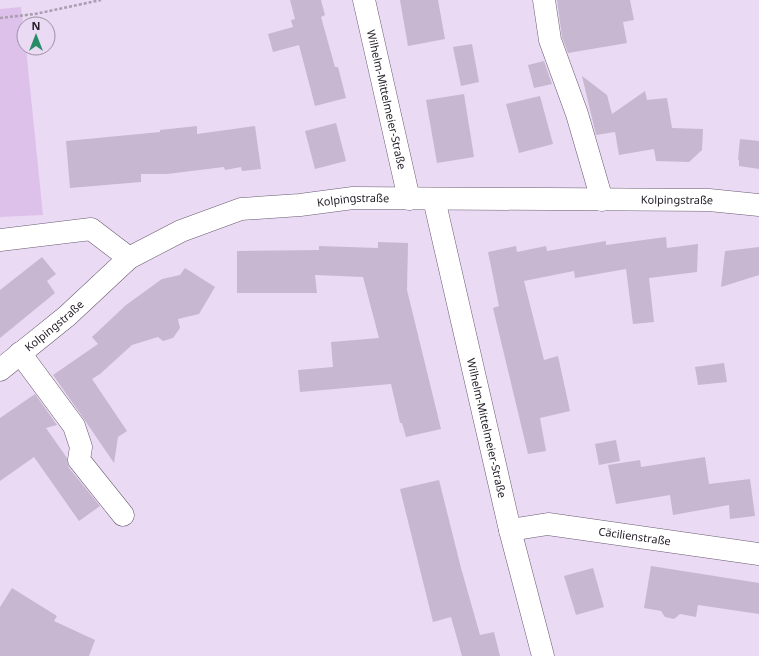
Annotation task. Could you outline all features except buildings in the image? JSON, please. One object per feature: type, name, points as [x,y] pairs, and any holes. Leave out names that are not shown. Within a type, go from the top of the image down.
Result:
[{"type":"street","name":"Wilhelm-Mittelmeier-Straße","points":[[364,0],[409,199]]},
{"type":"street","points":[[544,0],[550,40],[577,114],[602,200]]},
{"type":"street","name":"Kolpingstraße","points":[[0,370],[66,316],[130,258],[181,231],[241,209],[300,205],[352,198],[709,200],[759,205]]},
{"type":"street","name":"Wilhelm-Mittelmeier-Straße","points":[[434,199],[510,530],[543,656]]},
{"type":"street","points":[[0,240],[91,229],[130,258]]},
{"type":"street","points":[[20,353],[74,426],[81,447],[79,460],[123,515]]},
{"type":"street","name":"Cäcilienstraße","points":[[510,530],[548,524],[759,554]]},
{"type":"path","points":[[0,18],[35,14],[101,0]]},
{"type":"shaded area","points":[[21,7],[22,16],[16,16],[16,56],[27,56],[43,215],[0,217],[0,9]]}]
